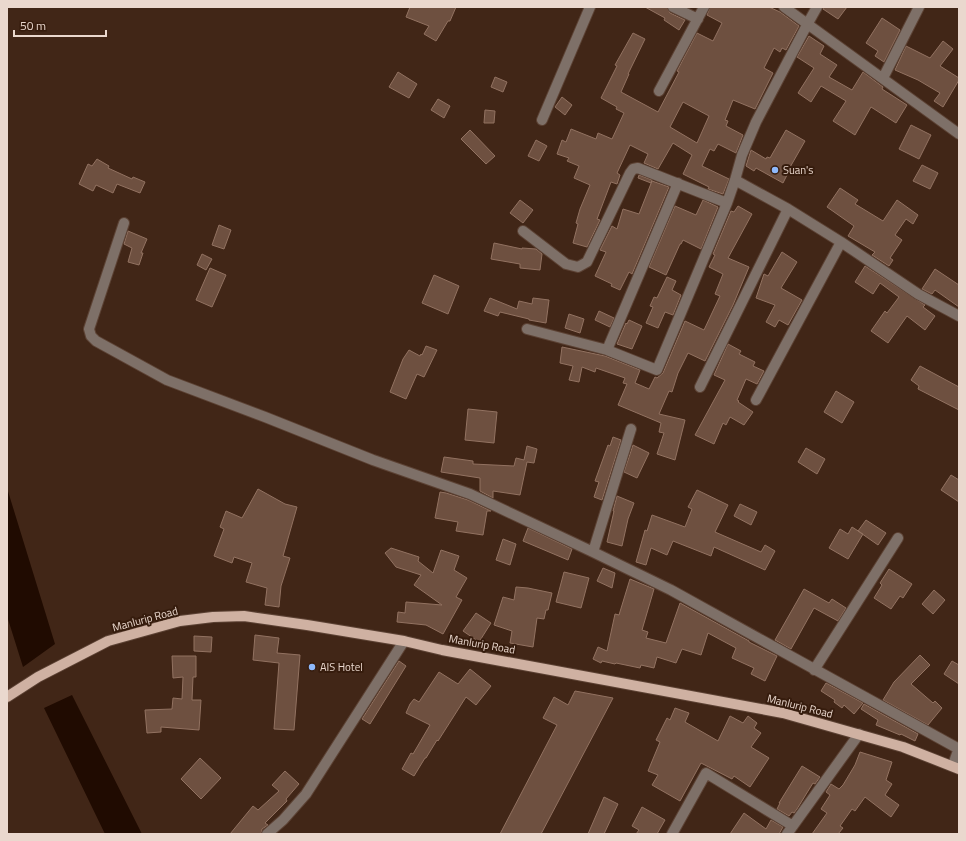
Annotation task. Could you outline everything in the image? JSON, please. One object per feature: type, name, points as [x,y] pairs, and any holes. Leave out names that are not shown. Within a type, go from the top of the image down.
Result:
[{"type":"main road","name":"Manlurip Road","points":[[7,697],[38,677],[108,641],[180,621],[213,617],[244,616],[404,641],[442,650],[783,713],[903,747],[956,767]]},
{"type":"street","points":[[542,120],[590,7]]},
{"type":"street","points":[[673,7],[698,20]]},
{"type":"street","points":[[659,91],[704,7]]},
{"type":"street","points":[[784,7],[959,134]]},
{"type":"street","points":[[527,329],[607,350],[657,370],[727,203],[742,155],[750,136],[817,7]]},
{"type":"street","points":[[883,78],[919,7]]},
{"type":"street","points":[[523,231],[566,264],[578,267],[587,262],[633,169],[638,168],[727,203]]},
{"type":"street","points":[[735,180],[788,209],[841,242],[918,294],[959,316]]},
{"type":"street","points":[[607,350],[678,183]]},
{"type":"street","points":[[700,387],[788,209]]},
{"type":"street","points":[[124,223],[89,330],[91,336],[96,341],[167,380],[373,460],[470,494],[671,590],[959,749],[956,767]]},
{"type":"street","points":[[756,400],[841,242]]},
{"type":"street","points":[[593,552],[631,430]]},
{"type":"street","points":[[814,670],[898,538]]},
{"type":"street","points":[[267,834],[283,820],[306,794],[404,641]]},
{"type":"street","points":[[672,834],[706,773],[790,830],[859,734]]},
{"type":"shaded area","points":[[7,488],[55,644],[23,667],[7,616]]},
{"type":"shaded area","points":[[72,695],[142,834],[105,834],[44,708]]},
{"type":"building","points":[[410,7],[456,7],[450,21],[448,21],[436,41],[424,34],[429,26],[406,17]]},
{"type":"building","points":[[645,7],[667,7],[670,13],[685,20],[679,30],[664,20],[665,18]]},
{"type":"building","points":[[710,7],[769,7],[780,12],[799,26],[786,50],[782,48],[780,52],[774,48],[764,68],[773,73],[755,109],[733,100],[725,120],[728,121],[726,126],[743,135],[736,153],[718,144],[714,151],[710,149],[702,166],[729,179],[723,194],[708,189],[709,187],[683,174],[692,155],[673,143],[658,169],[644,163],[648,154],[630,145],[617,173],[620,175],[617,184],[611,182],[597,219],[600,220],[587,247],[573,243],[580,209],[590,185],[574,178],[579,166],[567,161],[569,158],[557,154],[562,140],[566,142],[571,129],[596,139],[598,133],[612,139],[624,113],[616,109],[617,107],[601,98],[617,66],[615,65],[633,33],[645,39],[621,92],[658,112],[697,33],[713,41],[722,23],[707,15]],"holes":[[[683,102],[709,116],[697,143],[670,127]]]},
{"type":"building","points":[[823,7],[847,7],[838,19],[823,9]]},
{"type":"building","points":[[882,18],[900,30],[884,62],[875,56],[878,51],[866,43]]},
{"type":"building","points":[[809,36],[824,46],[820,54],[837,65],[829,77],[852,90],[863,72],[883,87],[882,89],[907,105],[896,123],[871,107],[855,135],[833,121],[846,101],[821,86],[811,102],[798,93],[814,68],[797,57]]},
{"type":"building","points":[[943,41],[953,49],[940,66],[959,78],[959,80],[943,107],[934,101],[940,93],[918,80],[895,70],[906,46],[930,58]]},
{"type":"building","points":[[398,72],[417,84],[409,98],[389,87]]},
{"type":"building","points":[[495,77],[507,82],[503,92],[491,87]]},
{"type":"building","points":[[562,97],[572,105],[565,115],[555,107]]},
{"type":"building","points":[[438,99],[450,106],[444,118],[431,110]]},
{"type":"building","points":[[485,110],[495,111],[494,123],[484,123]]},
{"type":"building","points":[[911,125],[931,135],[919,159],[899,149]]},
{"type":"building","points":[[470,130],[495,156],[486,164],[461,139]]},
{"type":"building","points":[[786,130],[805,141],[783,183],[756,168],[754,171],[746,166],[751,150],[766,159],[767,157],[770,158]]},
{"type":"building","points":[[536,140],[547,146],[539,161],[528,156]]},
{"type":"building","points":[[97,159],[109,166],[108,168],[132,179],[133,177],[145,182],[140,193],[117,184],[113,193],[96,185],[93,191],[79,184],[88,164],[92,166]]},
{"type":"building","points":[[922,165],[938,173],[930,189],[913,181]]},
{"type":"building","points":[[639,175],[652,180],[651,183],[638,178]]},
{"type":"building","points":[[652,181],[669,187],[632,274],[629,272],[620,290],[611,286],[612,284],[595,276],[606,252],[600,250],[612,226],[617,229],[623,209],[639,214]]},
{"type":"building","points":[[840,188],[858,200],[855,204],[883,221],[897,200],[918,215],[913,224],[906,219],[895,235],[902,240],[890,258],[893,260],[889,266],[872,255],[875,252],[848,236],[854,226],[827,207]]},
{"type":"building","points":[[520,200],[533,210],[523,223],[510,213]]},
{"type":"building","points":[[703,200],[718,207],[701,249],[683,240],[666,275],[649,267],[675,206],[696,215]]},
{"type":"building","points":[[738,206],[752,214],[728,258],[749,267],[733,305],[705,361],[688,353],[678,373],[672,392],[669,391],[659,414],[685,420],[675,460],[657,454],[664,433],[659,432],[661,423],[618,405],[627,384],[623,383],[625,378],[596,368],[595,372],[582,367],[579,382],[569,380],[573,366],[560,363],[562,347],[605,356],[640,370],[635,383],[649,389],[655,377],[657,378],[663,373],[685,321],[704,330],[720,296],[715,294],[723,274],[709,267],[731,211],[734,212]]},
{"type":"building","points":[[219,225],[231,230],[224,249],[212,245]]},
{"type":"building","points":[[128,231],[147,239],[141,253],[143,253],[139,265],[128,262],[132,248],[124,244]]},
{"type":"building","points":[[494,243],[522,249],[536,249],[542,254],[540,270],[520,268],[520,264],[491,259]]},
{"type":"building","points":[[782,252],[797,262],[781,288],[802,300],[788,325],[779,320],[775,327],[766,322],[775,305],[756,298],[764,274],[768,276]]},
{"type":"building","points":[[202,254],[212,259],[206,270],[197,265]]},
{"type":"building","points":[[865,266],[925,305],[923,307],[935,316],[925,330],[907,316],[888,343],[871,331],[885,311],[887,313],[899,297],[880,283],[873,294],[855,282]]},
{"type":"building","points":[[210,268],[226,275],[212,307],[196,300]]},
{"type":"building","points":[[935,269],[959,285],[959,307],[935,290],[932,294],[922,289]]},
{"type":"building","points":[[434,275],[459,286],[448,314],[422,303]]},
{"type":"building","points":[[667,277],[676,281],[672,290],[681,295],[673,315],[665,312],[658,328],[646,323],[653,307],[650,306],[654,297],[657,298]]},
{"type":"building","points":[[490,298],[517,309],[519,301],[532,304],[533,298],[549,300],[546,323],[500,312],[498,316],[484,311]]},
{"type":"building","points":[[599,311],[614,318],[610,327],[595,320]]},
{"type":"building","points":[[569,314],[584,319],[580,333],[565,328]]},
{"type":"building","points":[[629,320],[642,326],[632,349],[617,344],[626,323],[627,324]]},
{"type":"building","points":[[728,344],[741,351],[739,354],[755,362],[753,366],[764,371],[757,384],[746,379],[737,400],[753,412],[744,425],[730,417],[726,425],[723,423],[714,444],[695,435],[725,380],[714,375]]},
{"type":"building","points":[[426,346],[437,350],[424,377],[417,374],[406,399],[390,392],[403,359],[409,350],[420,356],[421,354],[422,355]]},
{"type":"building","points":[[920,366],[959,387],[959,410],[918,389],[919,386],[911,380]]},
{"type":"building","points":[[836,391],[854,402],[842,423],[824,412]]},
{"type":"building","points":[[468,409],[497,412],[494,443],[465,440]]},
{"type":"building","points":[[613,437],[621,440],[602,500],[594,497],[599,482],[595,481],[608,445],[610,446]]},
{"type":"building","points":[[633,445],[649,453],[637,478],[624,472]]},
{"type":"building","points":[[527,446],[537,449],[534,463],[527,462],[520,495],[493,491],[493,498],[480,491],[480,478],[441,472],[444,457],[473,461],[473,464],[514,466],[516,458],[524,460]]},
{"type":"building","points":[[806,448],[825,459],[817,474],[798,462]]},
{"type":"building","points":[[951,475],[959,480],[959,502],[941,490]]},
{"type":"building","points":[[258,489],[285,504],[297,507],[283,556],[290,558],[281,586],[279,607],[265,605],[267,588],[246,582],[252,563],[234,557],[232,563],[214,556],[224,529],[220,527],[226,511],[242,518]]},
{"type":"building","points":[[697,490],[728,505],[715,532],[761,552],[765,545],[775,551],[765,570],[714,547],[711,556],[673,541],[667,555],[651,548],[646,565],[636,562],[645,530],[647,531],[652,515],[685,527],[692,509],[688,507]]},
{"type":"building","points":[[440,492],[468,500],[491,511],[487,511],[483,535],[456,531],[458,522],[435,518]]},
{"type":"building","points":[[617,496],[634,503],[628,519],[622,546],[607,542]]},
{"type":"building","points":[[740,504],[757,512],[751,525],[734,516]]},
{"type":"building","points":[[866,520],[886,533],[878,545],[858,531]]},
{"type":"building","points":[[852,527],[863,534],[848,559],[829,548],[840,529],[848,534]]},
{"type":"building","points":[[528,528],[572,549],[568,560],[523,541]]},
{"type":"building","points":[[503,539],[516,544],[510,565],[496,560]]},
{"type":"building","points":[[391,548],[419,557],[418,561],[433,573],[441,550],[459,556],[454,570],[467,578],[456,597],[462,600],[443,634],[426,625],[397,622],[398,612],[405,613],[406,602],[442,605],[414,585],[421,575],[396,567],[385,553]]},
{"type":"building","points":[[603,568],[615,573],[612,588],[597,581]]},
{"type":"building","points":[[889,569],[912,584],[903,598],[900,596],[891,609],[874,598],[882,585],[880,583]]},
{"type":"building","points":[[564,572],[589,578],[581,608],[556,602]]},
{"type":"building","points":[[630,579],[654,589],[642,630],[648,632],[646,638],[666,643],[680,603],[777,656],[765,681],[751,674],[754,668],[732,658],[736,648],[708,633],[701,655],[682,649],[676,663],[657,657],[654,668],[641,665],[640,668],[602,661],[601,663],[593,659],[598,647],[607,651],[615,614],[619,615]]},
{"type":"building","points":[[516,587],[552,593],[544,619],[537,618],[533,647],[510,643],[512,631],[494,625],[503,597],[514,600]]},
{"type":"building","points":[[804,589],[829,603],[832,599],[846,608],[838,621],[814,608],[791,649],[775,640]]},
{"type":"building","points":[[934,590],[945,600],[933,614],[922,604]]},
{"type":"building","points":[[476,613],[491,623],[479,642],[463,631]]},
{"type":"building","points":[[255,635],[279,638],[277,653],[300,655],[294,730],[274,729],[279,663],[253,660]]},
{"type":"building","points":[[194,636],[212,637],[211,652],[194,651]]},
{"type":"building","points":[[920,655],[930,665],[911,684],[933,703],[935,701],[942,708],[928,725],[883,700],[894,682]]},
{"type":"building","points":[[172,656],[196,656],[196,677],[193,677],[192,700],[201,700],[199,730],[161,727],[161,732],[147,733],[145,710],[172,709],[173,698],[182,699],[183,677],[173,678]]},
{"type":"building","points":[[399,661],[406,666],[370,724],[362,719]]},
{"type":"building","points":[[952,661],[959,665],[959,684],[944,674]]},
{"type":"building","points":[[470,669],[491,686],[476,705],[466,697],[414,776],[402,769],[411,753],[413,754],[430,725],[406,713],[410,704],[414,699],[419,702],[439,672],[458,684]]},
{"type":"building","points":[[826,683],[863,703],[854,714],[844,705],[842,708],[834,702],[835,700],[821,691]]},
{"type":"building","points":[[575,691],[613,698],[541,834],[500,834],[557,725],[543,718],[554,697],[568,705]]},
{"type":"building","points":[[864,704],[918,734],[915,741],[876,725],[878,720],[861,709]]},
{"type":"building","points":[[675,708],[689,713],[685,722],[718,741],[730,716],[743,723],[748,716],[757,723],[754,728],[761,733],[751,747],[769,758],[750,787],[734,776],[732,779],[701,763],[680,801],[652,785],[658,775],[648,771],[660,742],[656,740],[667,718],[670,720]]},
{"type":"building","points":[[860,752],[892,762],[886,780],[892,784],[885,795],[899,805],[891,817],[865,797],[855,811],[852,809],[840,826],[843,828],[838,834],[812,834],[827,813],[821,809],[830,795],[826,792],[831,784],[839,789],[843,785],[855,765]]},
{"type":"building","points":[[200,758],[221,778],[201,799],[181,779]]},
{"type":"building","points":[[802,766],[820,777],[815,784],[813,783],[794,813],[792,812],[789,816],[777,809],[779,803]]},
{"type":"building","points":[[285,771],[299,784],[286,799],[287,801],[265,823],[268,825],[262,829],[261,834],[230,834],[253,806],[258,810],[279,791],[272,785]]},
{"type":"building","points":[[604,797],[618,804],[604,834],[588,834]]},
{"type":"building","points":[[642,807],[665,820],[657,834],[636,834],[639,830],[632,826]]},
{"type":"building","points":[[744,813],[766,829],[771,820],[783,827],[779,834],[730,834]]},
{"type":"place","name":"Suan's","points":[[775,170]]},
{"type":"place","name":"AIS Hotel","points":[[312,667]]}]
